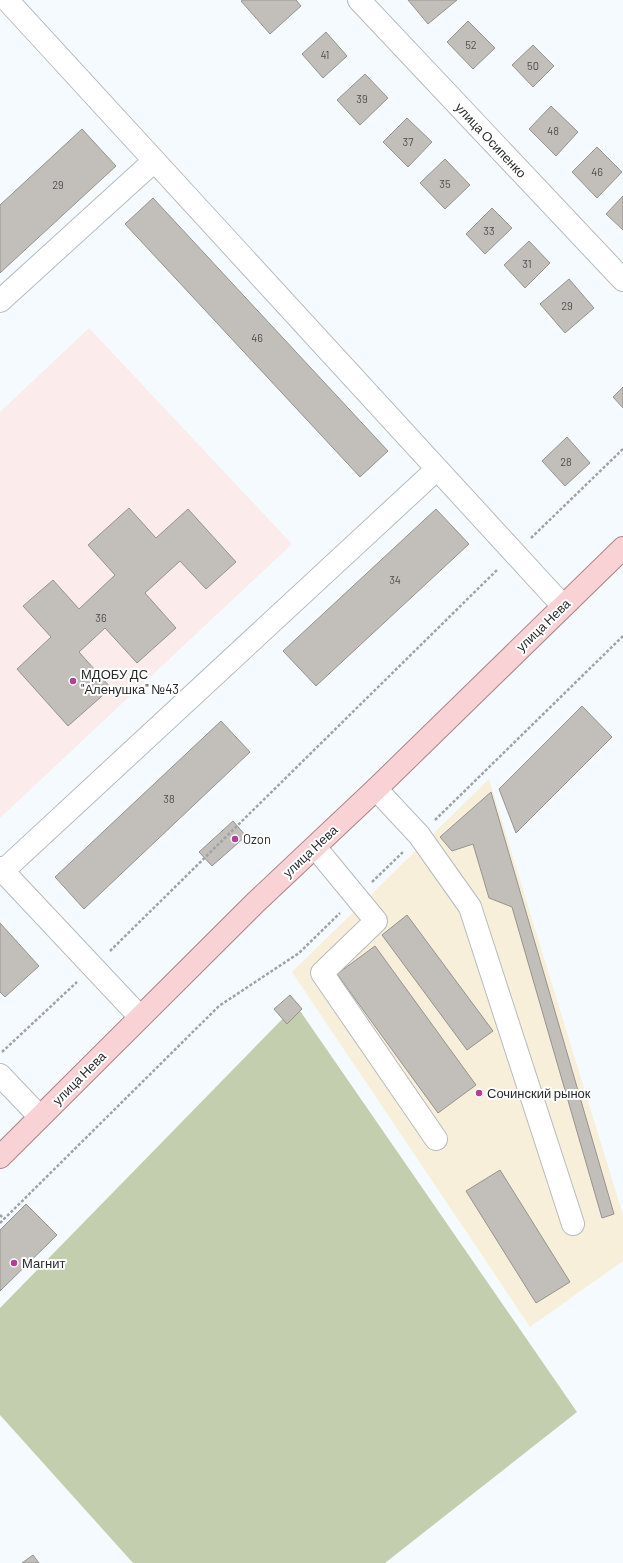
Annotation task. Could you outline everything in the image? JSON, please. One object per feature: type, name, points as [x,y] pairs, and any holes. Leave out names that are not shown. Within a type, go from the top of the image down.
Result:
[{"type":"main road","name":"улица Нева","points":[[0,1157],[256,902],[376,789],[623,548]]},
{"type":"street","points":[[7,0],[562,606]]},
{"type":"street","name":"улица Осипенко","points":[[359,0],[623,280]]},
{"type":"street","points":[[0,300],[154,161]]},
{"type":"street","points":[[140,1017],[2,870],[438,469]]},
{"type":"street","points":[[376,789],[419,835],[470,907],[573,1224]]},
{"type":"street","points":[[315,847],[376,921],[322,973],[436,1139]]},
{"type":"street","points":[[0,1075],[40,1117]]},
{"type":"path","points":[[0,1054],[93,967],[514,553],[623,449]]},
{"type":"path","points":[[0,1223],[219,1006],[299,953],[623,636]]},
{"type":"path","points":[[0,1215],[4,1219]]},
{"type":"shaded area","name":"МДОБУ ДС \"Аленушка\" №43","points":[[89,328],[292,544],[0,818],[0,412]]},
{"type":"shaded area","name":"Сочинский рынок","points":[[489,779],[623,1215],[623,1261],[530,1327],[292,972]]},
{"type":"green space","points":[[296,1005],[577,1412],[385,1563],[133,1563],[0,1415],[0,1308]]},
{"type":"building","points":[[296,0],[301,6],[270,34],[241,1]]},
{"type":"building","points":[[408,0],[457,0],[428,24]]},
{"type":"building","points":[[468,21],[495,48],[473,69],[447,42]]},
{"type":"building","points":[[326,32],[347,56],[323,78],[302,54]]},
{"type":"building","points":[[533,45],[554,66],[533,87],[512,65]]},
{"type":"building","points":[[365,74],[388,98],[360,125],[337,100]]},
{"type":"building","points":[[551,106],[578,132],[556,156],[529,129]]},
{"type":"building","points":[[407,118],[432,142],[408,167],[383,142]]},
{"type":"building","points":[[82,129],[116,166],[0,273],[0,205]]},
{"type":"building","points":[[597,147],[622,172],[597,198],[572,172]]},
{"type":"building","points":[[445,159],[470,185],[445,209],[420,183]]},
{"type":"building","points":[[623,196],[623,230],[606,214]]},
{"type":"building","points":[[153,198],[388,451],[360,477],[125,224]]},
{"type":"building","points":[[492,208],[512,228],[485,254],[466,234]]},
{"type":"building","points":[[529,241],[550,263],[525,288],[504,265]]},
{"type":"building","points":[[569,279],[594,308],[565,333],[540,304]]},
{"type":"building","points":[[623,387],[623,408],[613,397]]},
{"type":"building","points":[[567,437],[590,463],[565,486],[542,461]]},
{"type":"building","points":[[129,508],[156,538],[188,509],[236,562],[206,589],[180,561],[145,593],[176,628],[137,663],[105,628],[79,652],[111,688],[68,726],[17,669],[51,637],[23,606],[53,580],[79,609],[115,575],[88,545]]},
{"type":"building","points":[[436,509],[469,544],[316,686],[283,651]]},
{"type":"building","points":[[582,706],[612,737],[516,833],[499,789]]},
{"type":"building","points":[[221,721],[250,752],[84,909],[55,877]]},
{"type":"building","points":[[491,792],[614,1214],[602,1218],[512,907],[489,898],[473,844],[452,851],[440,837]]},
{"type":"building","points":[[233,821],[246,836],[212,866],[199,852]]},
{"type":"building","points":[[407,915],[493,1031],[467,1050],[382,935]]},
{"type":"building","points":[[0,923],[39,966],[5,997],[0,992]]},
{"type":"building","points":[[375,946],[476,1085],[438,1113],[337,974]]},
{"type":"building","points":[[290,995],[302,1009],[287,1024],[274,1009]]},
{"type":"building","points":[[500,1170],[570,1282],[536,1303],[466,1191]]},
{"type":"building","name":"Магнит","points":[[26,1204],[57,1235],[0,1291],[0,1230]]},
{"type":"building","points":[[33,1555],[39,1563],[22,1563]]},
{"type":"place","name":"МДОБУ ДС \"Аленушка\" №43","points":[[73,681]]},
{"type":"place","name":"Ozon","points":[[235,839]]},
{"type":"place","name":"Сочинский рынок","points":[[479,1093]]},
{"type":"place","name":"Магнит","points":[[14,1263]]}]
